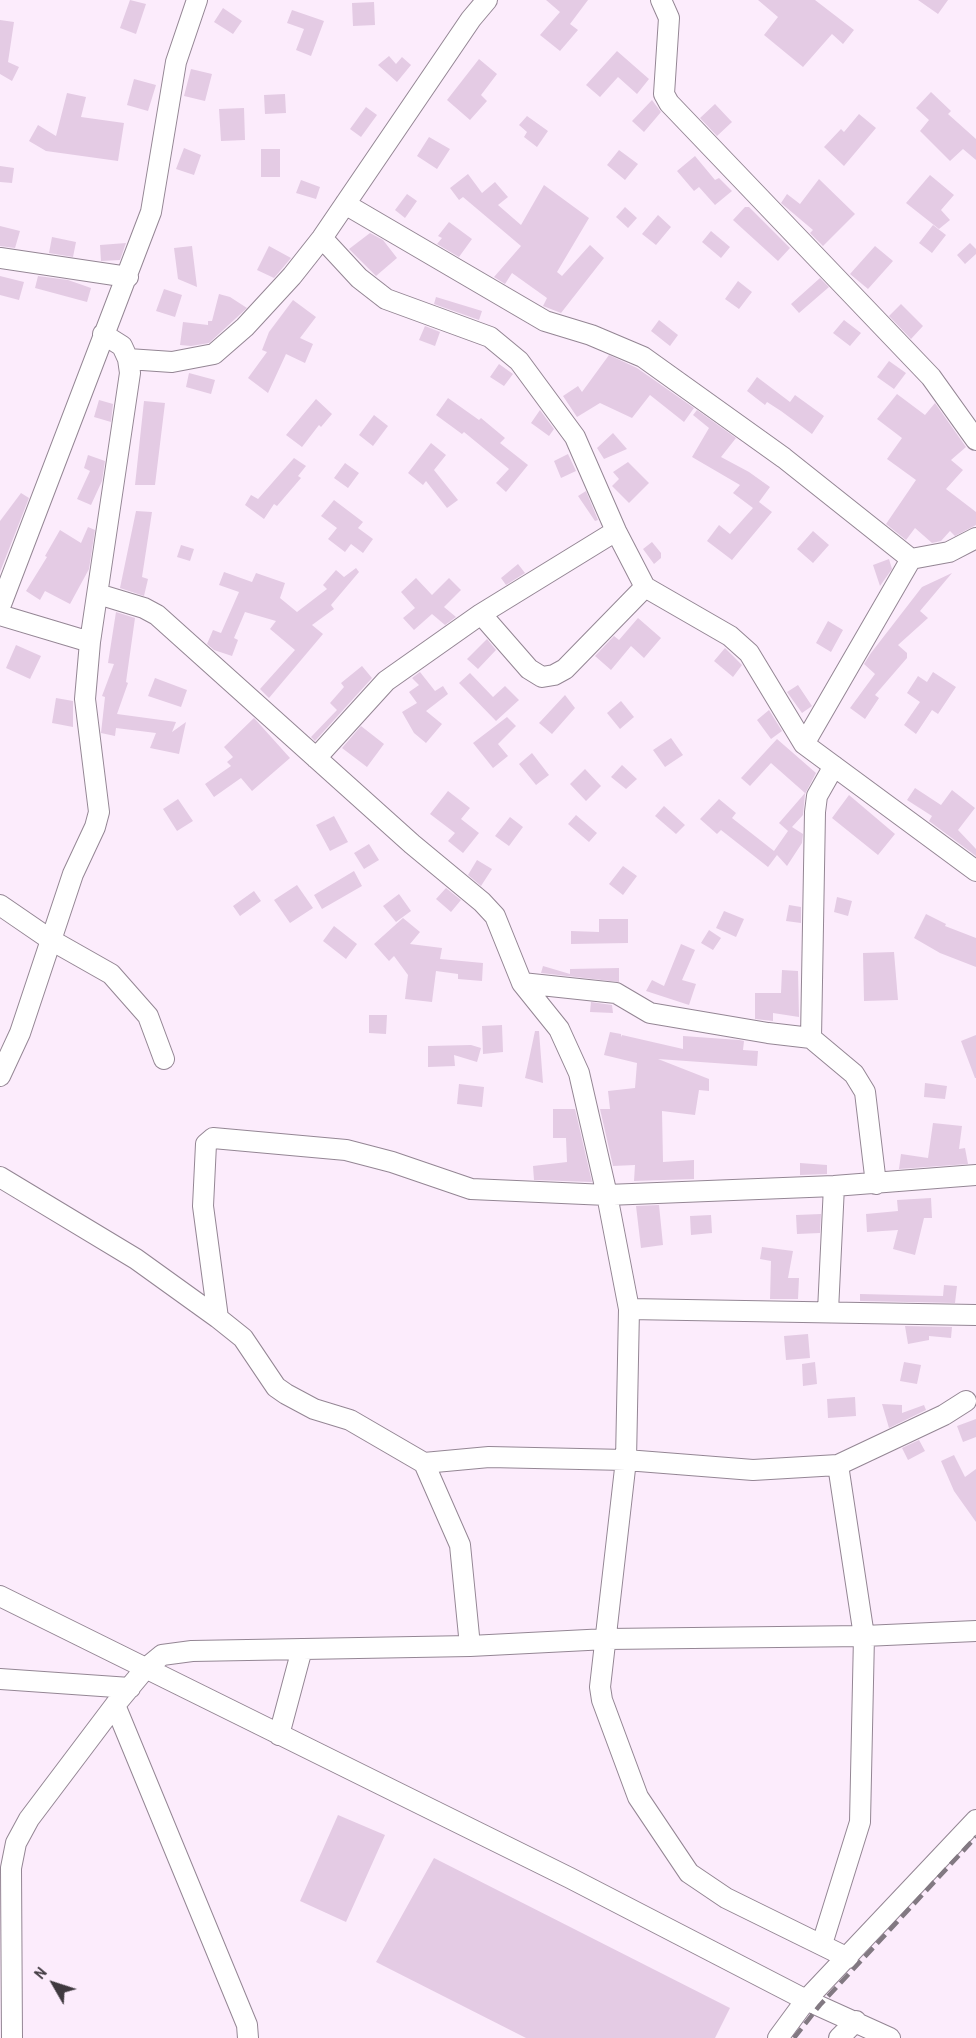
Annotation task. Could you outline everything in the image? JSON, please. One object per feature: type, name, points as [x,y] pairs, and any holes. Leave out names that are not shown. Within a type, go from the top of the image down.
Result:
[{"type":"street","points":[[0,607],[73,421],[103,334],[128,277],[152,212],[176,62],[197,0]]},
{"type":"street","points":[[128,359],[172,362],[214,354],[246,327],[292,276],[322,238],[471,19],[487,0]]},
{"type":"street","points":[[661,0],[669,18],[664,94],[669,103],[931,377],[976,440]]},
{"type":"street","points":[[345,204],[545,321],[591,335],[643,357],[784,458],[911,559],[949,552],[976,538]]},
{"type":"street","points":[[322,238],[359,278],[386,299],[490,338],[519,361],[575,437],[616,531],[645,587],[730,636],[749,653],[804,744],[976,871]]},
{"type":"street","points":[[0,258],[128,277]]},
{"type":"street","points":[[0,1076],[20,1033],[73,874],[95,827],[99,812],[86,715],[90,642],[130,373],[128,359],[122,346],[103,334]]},
{"type":"street","points":[[316,758],[386,681],[481,614],[616,531]]},
{"type":"street","points":[[804,744],[911,559]]},
{"type":"street","points":[[481,614],[529,669],[542,676],[554,675],[565,669],[645,587]]},
{"type":"street","points":[[98,594],[144,608],[157,615],[316,758],[482,902],[495,916],[522,983],[560,1029],[579,1073],[607,1195],[629,1309],[626,1460],[600,1686],[602,1700],[638,1797],[677,1859],[689,1873],[726,1898],[848,1958]]},
{"type":"street","points":[[0,615],[90,642]]},
{"type":"street","points":[[811,1038],[815,812],[817,796],[834,766]]},
{"type":"street","points":[[0,905],[51,940],[111,974],[148,1017],[164,1059]]},
{"type":"street","points":[[522,983],[616,993],[650,1013],[768,1034],[811,1038],[854,1074],[865,1092],[876,1184]]},
{"type":"street","points":[[218,1318],[204,1206],[206,1144],[213,1138],[346,1150],[392,1162],[471,1189],[607,1195],[876,1184],[976,1175]]},
{"type":"street","points":[[0,1177],[136,1259],[218,1318],[243,1338],[276,1387],[286,1394],[314,1409],[350,1420],[424,1463],[489,1457],[626,1460],[753,1470],[838,1466],[944,1415],[966,1401]]},
{"type":"street","points":[[828,1311],[834,1186]]},
{"type":"street","points":[[629,1309],[976,1315]]},
{"type":"street","points":[[424,1463],[460,1545],[470,1646]]},
{"type":"street","points":[[822,1944],[860,1822],[864,1636],[838,1466]]},
{"type":"street","points":[[0,1596],[570,1878],[806,2000],[891,2038]]},
{"type":"street","points":[[12,2038],[11,1868],[16,1843],[28,1819],[116,1705],[145,1669],[162,1656],[178,1652],[470,1646],[607,1639],[864,1636],[976,1631]]},
{"type":"street","points":[[279,1735],[302,1649]]},
{"type":"street","points":[[0,1679],[130,1688]]},
{"type":"street","points":[[116,1705],[218,1951],[247,2025],[248,2038]]},
{"type":"street","points":[[778,2038],[806,2000],[976,1820]]},
{"type":"street","points":[[839,2038],[856,2021]]},
{"type":"building","points":[[130,0],[146,4],[136,34],[120,28]]},
{"type":"building","points":[[546,0],[588,0],[570,24],[578,30],[560,51],[540,35],[560,12]]},
{"type":"building","points":[[758,0],[815,0],[854,30],[843,44],[832,34],[803,67],[764,35],[778,17]]},
{"type":"building","points":[[918,0],[948,0],[938,14]]},
{"type":"building","points":[[374,2],[375,25],[353,26],[352,3]]},
{"type":"building","points":[[223,8],[242,21],[233,34],[214,22]]},
{"type":"building","points":[[292,10],[324,21],[311,56],[296,50],[304,29],[287,23]]},
{"type":"building","points":[[0,20],[14,22],[8,62],[19,67],[12,81],[0,74]]},
{"type":"building","points":[[617,51],[649,79],[637,94],[618,77],[600,97],[586,85]]},
{"type":"building","points":[[389,56],[396,64],[402,57],[411,65],[397,82],[378,65]]},
{"type":"building","points":[[479,59],[497,74],[481,95],[487,101],[470,120],[447,100]]},
{"type":"building","points":[[191,69],[212,74],[205,101],[184,96]]},
{"type":"building","points":[[134,79],[156,85],[148,111],[127,105]]},
{"type":"building","points":[[931,92],[951,111],[948,114],[976,139],[976,160],[963,149],[950,161],[920,131],[929,120],[916,108]]},
{"type":"building","points":[[67,93],[86,97],[81,117],[124,123],[118,161],[46,151],[29,141],[38,125],[56,136]]},
{"type":"building","points":[[285,94],[286,113],[265,114],[264,95]]},
{"type":"building","points":[[652,100],[661,112],[644,132],[632,121]]},
{"type":"building","points":[[715,104],[732,122],[717,136],[700,118]]},
{"type":"building","points":[[366,107],[377,115],[361,137],[350,129]]},
{"type":"building","points":[[244,108],[245,140],[221,141],[219,109]]},
{"type":"building","points":[[859,114],[876,128],[844,166],[824,147],[841,129],[844,132]]},
{"type":"building","points":[[527,116],[548,131],[537,147],[524,137],[527,132],[519,125]]},
{"type":"building","points":[[429,137],[450,149],[437,169],[417,156]]},
{"type":"building","points":[[184,148],[201,155],[194,175],[176,169]]},
{"type":"building","points":[[261,149],[280,149],[280,177],[261,177]]},
{"type":"building","points":[[619,150],[638,164],[625,180],[607,165]]},
{"type":"building","points":[[695,156],[715,180],[719,178],[732,191],[715,205],[699,187],[694,191],[677,171]]},
{"type":"building","points":[[0,166],[14,168],[12,183],[0,182]]},
{"type":"building","points":[[468,174],[482,193],[495,182],[508,197],[498,205],[521,225],[544,185],[589,218],[557,272],[562,276],[590,245],[604,258],[561,313],[543,306],[547,298],[512,273],[505,284],[494,277],[521,246],[463,197],[459,200],[450,188]]},
{"type":"building","points":[[930,175],[954,195],[941,210],[950,220],[939,229],[906,203]]},
{"type":"building","points":[[819,179],[855,214],[823,246],[810,233],[813,230],[781,203],[787,194],[800,204]]},
{"type":"building","points":[[301,180],[320,187],[316,199],[296,193]]},
{"type":"building","points":[[407,194],[417,201],[405,218],[395,210]]},
{"type":"building","points":[[625,207],[637,218],[628,228],[616,217]]},
{"type":"building","points":[[745,207],[749,207],[790,248],[778,261],[733,220]]},
{"type":"building","points":[[658,215],[671,227],[656,245],[642,234]]},
{"type":"building","points":[[449,222],[472,239],[459,257],[437,244],[442,238],[438,236]]},
{"type":"building","points":[[933,225],[946,235],[932,253],[919,243]]},
{"type":"building","points":[[0,226],[20,231],[15,248],[0,246]]},
{"type":"building","points":[[711,231],[730,247],[721,258],[702,242]]},
{"type":"building","points":[[370,233],[383,240],[397,258],[376,276],[349,249]]},
{"type":"building","points":[[52,237],[76,242],[73,257],[49,253]]},
{"type":"building","points":[[126,243],[120,260],[101,261],[100,245]]},
{"type":"building","points":[[970,243],[976,249],[976,254],[965,264],[957,255]]},
{"type":"building","points":[[192,246],[197,287],[178,279],[174,248]]},
{"type":"building","points":[[269,246],[291,258],[274,278],[257,270]]},
{"type":"building","points":[[875,246],[893,261],[868,289],[850,274]]},
{"type":"building","points":[[0,276],[24,282],[19,300],[0,295]]},
{"type":"building","points":[[38,276],[68,280],[91,288],[87,302],[35,288]]},
{"type":"building","points":[[820,278],[829,287],[799,313],[791,304]]},
{"type":"building","points":[[738,281],[752,292],[739,309],[725,299]]},
{"type":"building","points":[[164,289],[182,295],[175,317],[156,311]]},
{"type":"building","points":[[219,294],[230,297],[247,308],[209,343],[180,345],[183,322],[208,325],[208,321],[212,321]]},
{"type":"building","points":[[436,297],[482,311],[479,320],[434,304]]},
{"type":"building","points":[[293,300],[316,317],[300,338],[313,344],[305,363],[286,354],[268,393],[248,378],[267,352],[262,350],[269,332]]},
{"type":"building","points":[[901,304],[923,326],[911,339],[889,316]]},
{"type":"building","points":[[659,320],[678,335],[670,346],[651,331]]},
{"type":"building","points":[[844,320],[861,333],[850,346],[833,333]]},
{"type":"building","points":[[425,326],[440,332],[435,346],[419,340]]},
{"type":"building","points":[[609,355],[637,368],[694,408],[684,422],[650,395],[632,418],[600,403],[577,417],[563,396],[578,386],[582,392]]},
{"type":"building","points":[[889,361],[906,373],[894,389],[877,377]]},
{"type":"building","points":[[499,364],[513,374],[504,386],[490,377]]},
{"type":"building","points":[[189,373],[215,380],[211,394],[186,387]]},
{"type":"building","points":[[757,377],[790,402],[795,395],[824,416],[812,434],[781,411],[767,402],[765,405],[747,391]]},
{"type":"building","points":[[897,394],[925,415],[935,403],[966,447],[951,460],[963,470],[946,489],[976,512],[976,525],[955,536],[950,531],[941,541],[932,543],[915,528],[906,540],[886,524],[916,480],[887,459],[902,438],[877,419]]},
{"type":"building","points":[[448,398],[479,420],[481,418],[505,438],[500,443],[528,465],[506,492],[496,483],[509,469],[464,432],[462,434],[436,415]]},
{"type":"building","points":[[316,399],[332,414],[321,427],[319,425],[302,447],[286,435]]},
{"type":"building","points":[[99,400],[113,404],[111,422],[94,417]]},
{"type":"building","points":[[144,401],[165,403],[155,485],[135,485]]},
{"type":"building","points":[[540,410],[554,429],[549,436],[531,423]]},
{"type":"building","points":[[697,410],[736,438],[721,457],[749,472],[770,487],[759,502],[772,512],[732,560],[707,541],[719,525],[730,534],[753,508],[733,493],[740,485],[692,457],[709,428],[693,415]]},
{"type":"building","points":[[374,415],[388,426],[373,446],[359,435]]},
{"type":"building","points":[[613,433],[627,449],[604,459],[597,448]]},
{"type":"building","points":[[431,443],[446,455],[434,470],[458,500],[447,508],[426,481],[423,485],[408,473]]},
{"type":"building","points":[[568,454],[576,471],[561,478],[554,461]]},
{"type":"building","points":[[88,455],[105,461],[102,481],[91,505],[77,499],[90,471],[84,468]]},
{"type":"building","points":[[294,458],[306,466],[298,476],[301,478],[277,506],[274,504],[264,519],[245,505],[251,495],[258,499]]},
{"type":"building","points":[[628,462],[649,483],[629,503],[612,486],[619,479],[613,472]]},
{"type":"building","points":[[345,463],[359,473],[348,488],[334,478]]},
{"type":"building","points":[[586,491],[598,520],[595,521],[578,496]]},
{"type":"building","points":[[21,493],[29,498],[0,572],[0,521]]},
{"type":"building","points":[[334,500],[363,522],[358,528],[373,539],[363,553],[351,544],[345,552],[328,539],[337,528],[321,516]]},
{"type":"building","points":[[136,511],[152,512],[142,577],[148,579],[144,596],[120,588]]},
{"type":"building","points":[[88,527],[95,530],[89,569],[70,604],[45,591],[40,600],[26,591],[60,530],[81,543]]},
{"type":"building","points":[[813,531],[829,545],[813,563],[797,549]]},
{"type":"building","points":[[652,542],[661,553],[661,558],[654,564],[643,549]]},
{"type":"building","points":[[181,545],[194,549],[190,561],[177,557]]},
{"type":"building","points":[[889,559],[892,569],[880,586],[873,565]]},
{"type":"building","points":[[518,564],[525,573],[506,585],[501,578]]},
{"type":"building","points":[[356,568],[359,572],[331,605],[334,609],[312,625],[323,634],[269,698],[260,689],[295,650],[270,629],[276,621],[245,612],[234,638],[238,640],[232,656],[214,650],[207,644],[213,630],[221,633],[239,592],[219,585],[224,572],[252,582],[256,573],[285,583],[280,598],[297,612],[327,589],[323,585],[336,570],[344,577]]},
{"type":"building","points":[[952,573],[920,611],[928,618],[898,645],[907,653],[907,658],[875,695],[879,698],[865,719],[850,708],[875,674],[864,664],[922,587]]},
{"type":"building","points":[[416,578],[432,595],[449,578],[461,590],[444,607],[456,617],[445,625],[432,614],[414,630],[403,618],[415,608],[401,592]]},
{"type":"building","points":[[116,612],[135,618],[126,682],[128,683],[117,714],[176,722],[172,732],[186,722],[179,754],[150,748],[156,733],[116,728],[115,736],[101,733],[105,697],[102,696],[114,664],[108,663]]},
{"type":"building","points":[[638,618],[661,638],[644,658],[631,646],[611,670],[595,656],[614,636],[619,640]]},
{"type":"building","points":[[828,621],[843,630],[831,652],[816,643]]},
{"type":"building","points":[[487,639],[496,650],[478,669],[467,659]]},
{"type":"building","points":[[16,645],[41,656],[30,679],[6,668]]},
{"type":"building","points":[[725,648],[742,665],[733,677],[714,661]]},
{"type":"building","points":[[362,666],[372,678],[315,741],[311,737],[337,710],[330,703],[344,687],[341,683]]},
{"type":"building","points":[[420,672],[435,691],[443,686],[448,694],[426,711],[442,724],[426,743],[414,733],[402,712],[417,703],[409,692],[419,685],[412,678]]},
{"type":"building","points":[[933,672],[956,687],[938,714],[932,710],[916,734],[904,725],[920,702],[907,693],[918,676],[927,682]]},
{"type":"building","points":[[470,673],[493,697],[505,686],[519,700],[496,721],[459,683]]},
{"type":"building","points":[[155,678],[187,690],[181,707],[148,696]]},
{"type":"building","points":[[798,685],[812,706],[802,713],[787,692]]},
{"type":"building","points":[[565,695],[575,708],[552,734],[539,723]]},
{"type":"building","points":[[56,698],[73,701],[73,727],[52,723]]},
{"type":"building","points":[[621,701],[634,717],[620,729],[607,713]]},
{"type":"building","points":[[769,710],[782,731],[771,739],[757,720]]},
{"type":"building","points":[[507,717],[516,726],[498,744],[508,756],[493,768],[473,743]]},
{"type":"building","points":[[254,718],[290,758],[252,791],[241,778],[214,797],[205,784],[231,766],[227,762],[233,757],[224,747]]},
{"type":"building","points":[[361,726],[384,744],[367,767],[342,748]]},
{"type":"building","points":[[671,738],[683,755],[665,767],[653,750]]},
{"type":"building","points":[[777,739],[816,773],[805,794],[803,815],[792,827],[803,834],[802,843],[787,866],[777,855],[768,867],[721,830],[717,834],[700,819],[719,799],[736,813],[732,818],[774,851],[788,831],[779,823],[805,793],[771,763],[750,786],[741,778]]},
{"type":"building","points":[[532,753],[549,775],[536,785],[519,764]]},
{"type":"building","points":[[622,765],[637,779],[626,789],[611,777]]},
{"type":"building","points":[[585,769],[601,786],[586,801],[570,784]]},
{"type":"building","points":[[915,788],[941,805],[952,790],[975,808],[958,830],[976,849],[976,856],[929,821],[932,816],[907,800]]},
{"type":"building","points":[[448,791],[470,808],[461,819],[479,833],[463,853],[448,841],[455,833],[430,814]]},
{"type":"building","points":[[849,795],[895,834],[878,855],[832,818]]},
{"type":"building","points":[[178,799],[193,821],[177,831],[163,809]]},
{"type":"building","points":[[664,806],[685,825],[676,834],[655,816]]},
{"type":"building","points":[[576,815],[597,833],[589,842],[568,824]]},
{"type":"building","points":[[334,816],[348,842],[330,851],[316,825]]},
{"type":"building","points":[[510,817],[523,827],[509,846],[495,836]]},
{"type":"building","points":[[369,844],[379,860],[364,869],[354,853]]},
{"type":"building","points":[[477,860],[492,869],[481,886],[468,875]]},
{"type":"building","points":[[623,866],[637,876],[623,895],[609,884]]},
{"type":"building","points":[[354,871],[362,886],[322,909],[314,895]]},
{"type":"building","points":[[297,885],[313,908],[290,923],[274,900]]},
{"type":"building","points":[[446,888],[461,900],[451,912],[436,899]]},
{"type":"building","points":[[254,891],[261,901],[240,916],[233,906]]},
{"type":"building","points":[[399,894],[411,911],[396,922],[383,906]]},
{"type":"building","points":[[837,897],[852,901],[848,916],[834,912]]},
{"type":"building","points":[[789,905],[801,907],[801,923],[786,921]]},
{"type":"building","points":[[724,911],[744,919],[736,937],[716,928]]},
{"type":"building","points":[[926,914],[946,924],[945,926],[976,938],[976,967],[940,953],[914,938]]},
{"type":"building","points":[[403,918],[420,932],[410,944],[442,948],[440,959],[483,963],[482,981],[458,979],[458,974],[436,971],[432,1002],[405,999],[408,975],[394,956],[389,961],[374,944]]},
{"type":"building","points":[[599,919],[628,919],[628,943],[571,944],[571,931],[599,932]]},
{"type":"building","points":[[334,926],[357,944],[346,959],[323,941]]},
{"type":"building","points":[[709,930],[721,938],[713,950],[701,943]]},
{"type":"building","points":[[681,944],[695,950],[682,980],[696,984],[689,1005],[646,991],[652,980],[664,986]]},
{"type":"building","points":[[894,952],[898,1000],[864,1001],[863,953]]},
{"type":"building","points":[[543,966],[570,974],[570,969],[619,968],[619,982],[541,973]]},
{"type":"building","points":[[782,970],[798,971],[799,1017],[773,1013],[773,1021],[755,1019],[755,993],[781,993]]},
{"type":"building","points":[[591,1002],[612,1005],[613,1013],[590,1012]]},
{"type":"building","points":[[369,1015],[387,1015],[386,1034],[369,1033]]},
{"type":"building","points":[[502,1025],[503,1052],[483,1054],[482,1026]]},
{"type":"building","points":[[535,1031],[539,1031],[543,1083],[525,1078]]},
{"type":"building","points":[[610,1032],[621,1034],[621,1037],[622,1035],[683,1049],[683,1036],[739,1040],[744,1041],[743,1050],[758,1051],[757,1066],[658,1059],[709,1079],[709,1091],[699,1090],[695,1115],[662,1111],[663,1162],[694,1160],[694,1179],[634,1181],[635,1165],[613,1166],[600,1109],[610,1109],[608,1091],[635,1088],[637,1063],[604,1055]]},
{"type":"building","points":[[976,1035],[976,1078],[975,1078],[961,1041]]},
{"type":"building","points":[[471,1045],[481,1048],[477,1062],[454,1055],[455,1066],[428,1067],[428,1046]]},
{"type":"building","points":[[925,1083],[947,1086],[945,1099],[924,1097]]},
{"type":"building","points":[[459,1084],[484,1087],[482,1107],[457,1104]]},
{"type":"building","points":[[553,1109],[575,1109],[592,1182],[534,1180],[533,1166],[567,1162],[566,1138],[553,1138]]},
{"type":"building","points":[[933,1123],[962,1126],[959,1149],[965,1148],[968,1164],[899,1169],[901,1154],[928,1158]]},
{"type":"building","points":[[800,1163],[827,1165],[827,1174],[800,1175]]},
{"type":"building","points":[[931,1198],[932,1218],[924,1218],[915,1255],[893,1249],[898,1230],[867,1232],[866,1214],[898,1211],[897,1200]]},
{"type":"building","points":[[659,1205],[663,1245],[641,1248],[636,1206]]},
{"type":"building","points":[[821,1214],[820,1233],[797,1234],[796,1215]]},
{"type":"building","points":[[711,1215],[712,1233],[691,1235],[690,1216]]},
{"type":"building","points":[[762,1247],[793,1251],[788,1278],[799,1278],[798,1299],[770,1299],[771,1261],[760,1259]]},
{"type":"building","points":[[944,1285],[957,1286],[955,1303],[860,1301],[860,1294],[943,1296]]},
{"type":"building","points":[[905,1326],[952,1327],[951,1338],[929,1336],[929,1340],[908,1344]]},
{"type":"building","points":[[808,1334],[810,1358],[786,1360],[784,1336]]},
{"type":"building","points":[[815,1362],[817,1384],[803,1386],[802,1364]]},
{"type":"building","points":[[904,1362],[921,1365],[917,1384],[900,1381]]},
{"type":"building","points":[[855,1397],[856,1416],[828,1418],[827,1399]]},
{"type":"building","points":[[882,1404],[902,1405],[902,1413],[924,1405],[926,1410],[889,1428]]},
{"type":"building","points":[[976,1419],[976,1437],[963,1442],[957,1426]]},
{"type":"building","points":[[919,1440],[925,1451],[908,1460],[902,1448]]},
{"type":"building","points":[[954,1455],[965,1477],[976,1469],[976,1522],[954,1491],[941,1461]]},
{"type":"building","points":[[338,1815],[385,1835],[346,1922],[300,1901]]},
{"type":"building","points":[[434,1858],[730,2008],[715,2038],[526,2038],[376,1962]]},
{"type":"railway","points":[[794,2038],[820,2005],[976,1837]]}]
